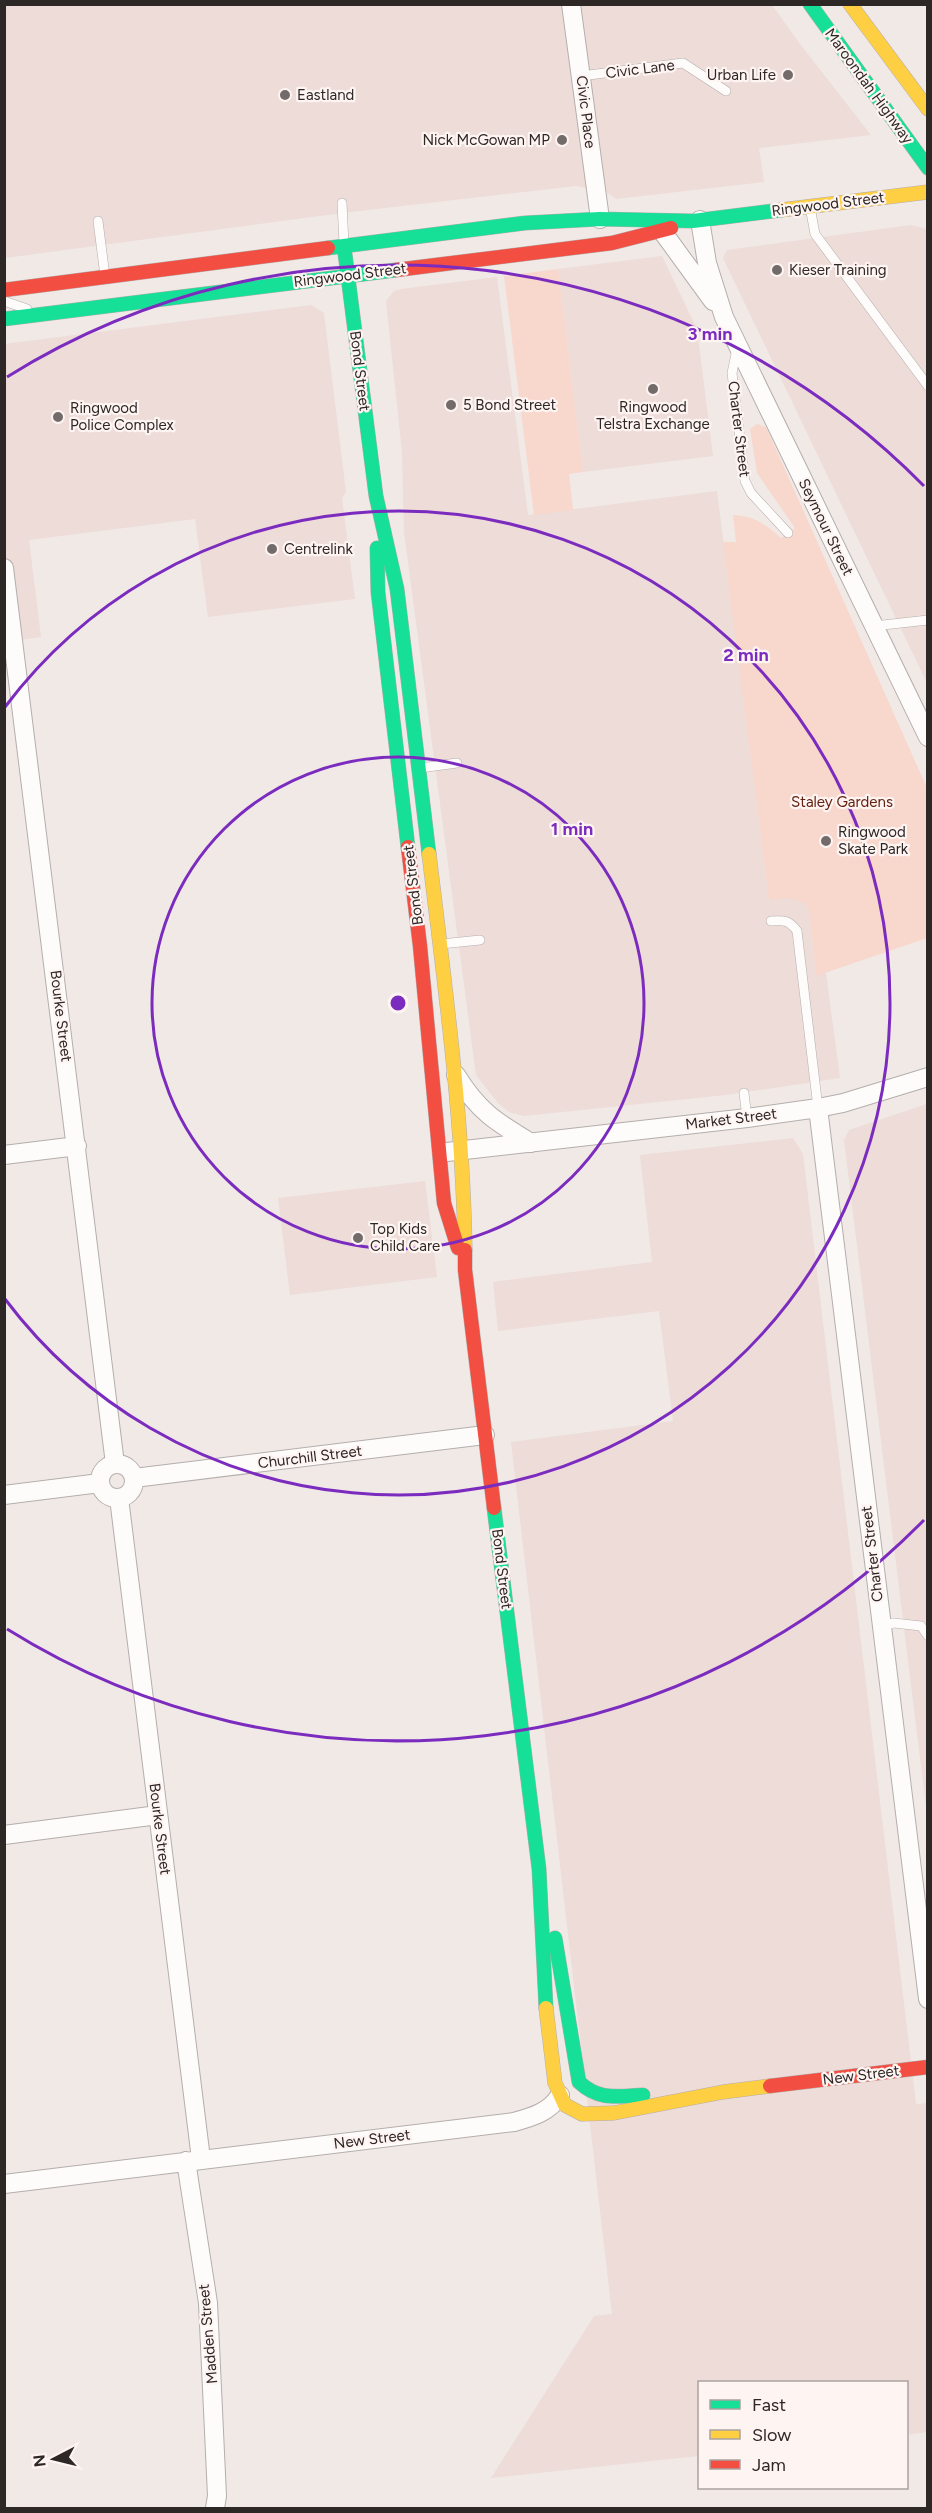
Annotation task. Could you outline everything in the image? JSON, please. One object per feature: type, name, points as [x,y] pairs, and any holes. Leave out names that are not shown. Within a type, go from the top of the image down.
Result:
[{"type":"main road","name":"Maroondah Highway","points":[[810,4],[927,168]]},
{"type":"main road","points":[[850,4],[918,89],[927,109]]},
{"type":"main road","name":"Ringwood Street","points":[[4,290],[106,279],[525,223],[600,219],[697,220],[927,192]]},
{"type":"main road","name":"Ringwood Street","points":[[4,319],[612,243],[697,220]]},
{"type":"main road","name":"Bond Street","points":[[344,246],[376,496],[397,589],[441,944],[455,1074],[465,1219],[465,1270],[538,1869],[546,2013],[555,2083],[560,2095]]},
{"type":"main road","name":"Bond Street","points":[[376,496],[378,592],[420,946],[439,1122],[444,1203],[465,1270]]},
{"type":"main road","name":"Bond Street","points":[[538,1869],[553,1922],[579,2082],[591,2093]]},
{"type":"main road","points":[[560,1965],[561,2027],[567,2069],[565,2084],[560,2095]]},
{"type":"main road","name":"New Street","points":[[723,2092],[613,2096],[572,2092],[560,2095],[566,2104],[582,2114],[614,2113],[723,2092],[927,2067]]},
{"type":"street","name":"Civic Place","points":[[570,4],[600,219]]},
{"type":"street","name":"Seymour Street","points":[[697,220],[724,317],[927,737]]},
{"type":"street","name":"Seymour Street","points":[[662,231],[724,317]]},
{"type":"street","name":"Bourke Street","points":[[4,568],[115,1464]]},
{"type":"street","points":[[455,1074],[469,1096],[487,1115],[531,1143]]},
{"type":"street","name":"Market Street","points":[[440,1153],[818,1108],[843,1103],[927,1077]]},
{"type":"street","name":"Charter Street","points":[[818,1108],[927,1999]]},
{"type":"street","points":[[4,1155],[77,1146]]},
{"type":"street","name":"Churchill Street","points":[[134,1478],[485,1435]]},
{"type":"street","points":[[115,1464],[128,1467],[134,1478],[131,1491],[119,1498],[107,1494],[100,1483],[104,1470],[115,1464]]},
{"type":"street","points":[[4,1495],[100,1483]]},
{"type":"street","name":"Bourke Street","points":[[119,1498],[158,1815],[193,2160]]},
{"type":"street","points":[[4,1835],[158,1815]]},
{"type":"street","name":"New Street","points":[[4,2184],[514,2122],[533,2117],[554,2106],[560,2095]]},
{"type":"street","name":"Madden Street","points":[[193,2160],[211,2335],[217,2496],[215,2508]]},
{"type":"lane","name":"Civic Lane","points":[[581,76],[683,63],[726,91]]},
{"type":"lane","points":[[342,203],[344,246]]},
{"type":"lane","points":[[810,207],[815,234],[927,386]]},
{"type":"lane","points":[[98,221],[106,279]]},
{"type":"lane","points":[[4,301],[40,315]]},
{"type":"lane","name":"Charter Street","points":[[738,347],[732,373],[745,481],[751,493],[788,533]]},
{"type":"lane","points":[[874,626],[927,620]]},
{"type":"lane","points":[[400,770],[457,764]]},
{"type":"lane","points":[[771,921],[785,920],[792,923],[797,930],[818,1108]]},
{"type":"lane","points":[[420,946],[480,940]]},
{"type":"lane","points":[[744,1093],[747,1118]]},
{"type":"lane","points":[[881,1626],[894,1623],[921,1626],[927,1636]]},
{"type":"shaded area","name":"Eastland","points":[[4,5],[772,5],[871,135],[759,148],[764,182],[616,199],[606,192],[576,186],[342,213],[5,258]]},
{"type":"shaded area","points":[[911,225],[927,229],[927,683],[723,258],[727,250]]},
{"type":"shaded area","points":[[662,256],[697,329],[713,456],[583,472],[558,269]]},
{"type":"shaded area","points":[[497,277],[528,515],[717,491],[769,900],[790,898],[800,900],[806,904],[810,914],[816,975],[826,973],[840,1078],[726,1095],[524,1116],[509,1112],[498,1103],[476,1075],[404,532],[402,452],[386,301],[394,291],[401,289]]},
{"type":"shaded area","points":[[311,305],[324,313],[346,492],[342,498],[355,599],[208,617],[195,519],[29,540],[41,637],[5,642],[4,344]]},
{"type":"shaded area","points":[[927,1104],[927,1815],[844,1140],[849,1130]]},
{"type":"shaded area","points":[[793,1138],[803,1154],[916,2104],[927,2103],[927,2432],[908,2435],[908,2381],[698,2381],[698,2456],[491,2478],[594,2316],[612,2314],[511,1442],[673,1421],[659,1311],[498,1331],[493,1282],[652,1262],[640,1155]]},
{"type":"shaded area","name":"Top Kids Child Care","points":[[425,1181],[437,1277],[290,1295],[278,1198]]},
{"type":"green space","points":[[558,269],[583,472],[569,474],[573,510],[534,515],[504,276]]},
{"type":"green space","name":"Staley Gardens","points":[[757,424],[766,427],[927,788],[927,938],[816,976],[810,914],[806,904],[790,898],[769,900],[723,542],[736,542],[733,515],[759,522],[781,538],[795,528],[757,473],[750,429]]},
{"type":"traffic: fast","points":[[810,4],[928,168]]},
{"type":"traffic: fast","points":[[328,248],[525,223],[600,219],[693,221],[781,210]]},
{"type":"traffic: fast","points":[[344,246],[376,496],[397,589],[429,854]]},
{"type":"traffic: fast","points":[[4,319],[396,270]]},
{"type":"traffic: fast","points":[[377,548],[378,592],[408,847]]},
{"type":"traffic: fast","points":[[494,1508],[539,1869],[546,2008]]},
{"type":"traffic: fast","points":[[555,1938],[579,2082],[601,2095],[643,2095]]},
{"type":"traffic: slow","points":[[850,4],[928,109]]},
{"type":"traffic: slow","points":[[781,210],[928,192]]},
{"type":"traffic: slow","points":[[429,854],[457,1102],[465,1250]]},
{"type":"traffic: slow","points":[[546,2008],[555,2083],[565,2105],[582,2114],[614,2113],[723,2092],[770,2086]]},
{"type":"traffic: jam","points":[[396,270],[612,243],[671,228]]},
{"type":"traffic: jam","points":[[4,290],[328,248]]},
{"type":"traffic: jam","points":[[408,847],[420,946],[444,1203],[458,1248]]},
{"type":"traffic: jam","points":[[465,1250],[465,1270],[494,1508]]},
{"type":"traffic: jam","points":[[770,2086],[928,2067]]},
{"type":"place","name":"Urban Life","points":[[788,75]]},
{"type":"place","name":"Eastland","points":[[285,95]]},
{"type":"place","name":"Nick McGowan MP","points":[[562,140]]},
{"type":"place","name":"Kieser Training","points":[[777,270]]},
{"type":"place","name":"Ringwood Telstra Exchange","points":[[653,389]]},
{"type":"place","name":"5 Bond Street","points":[[451,405]]},
{"type":"place","name":"Ringwood Police Complex","points":[[58,417]]},
{"type":"place","name":"Centrelink","points":[[272,549]]},
{"type":"place","name":"Ringwood Skate Park","points":[[826,841]]},
{"type":"place","name":"Top Kids Child Care","points":[[358,1238]]}]
